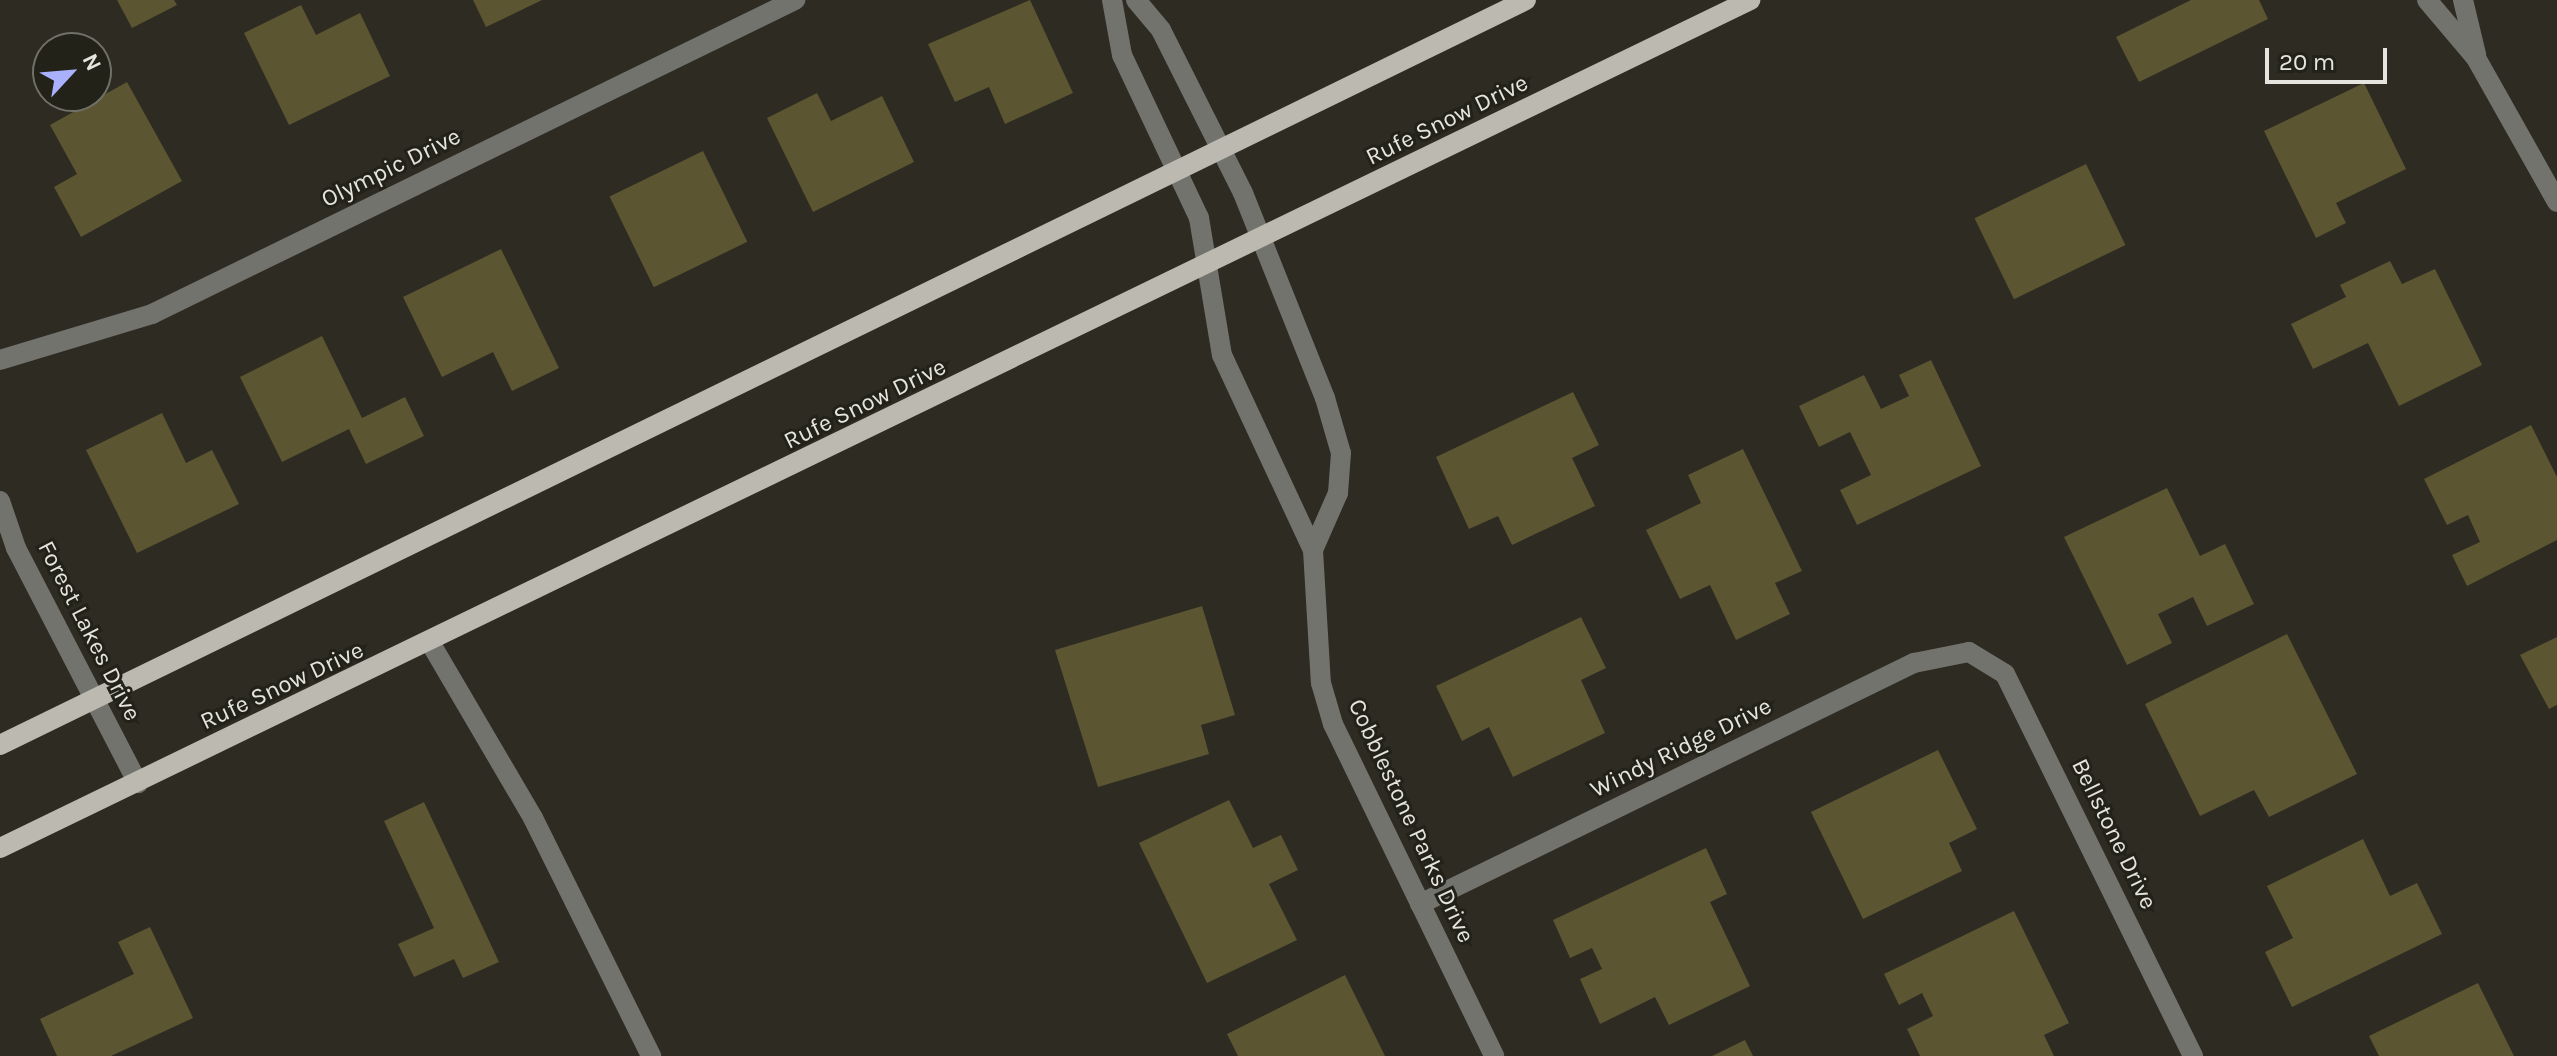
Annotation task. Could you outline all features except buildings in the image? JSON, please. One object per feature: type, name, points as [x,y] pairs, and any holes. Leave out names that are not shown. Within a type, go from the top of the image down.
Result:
[{"type":"main road","points":[[0,745],[1526,0]]},
{"type":"main road","name":"Rufe Snow Drive","points":[[0,848],[431,644],[1750,0]]},
{"type":"street","name":"Olympic Drive","points":[[0,360],[152,314],[795,0]]},
{"type":"street","name":"Cobblestone Parks Drive","points":[[1112,0],[1122,55],[1199,218],[1222,355],[1313,550],[1325,697],[1494,1056]]},
{"type":"street","name":"Cobblestone Parks Drive","points":[[1136,0],[1161,30],[1243,193],[1263,239],[1341,453],[1338,493],[1313,550]]},
{"type":"street","points":[[2427,0],[2476,58],[2557,202]]},
{"type":"street","points":[[2463,0],[2476,58]]},
{"type":"street","name":"Forest Lakes Drive","points":[[0,501],[16,548],[138,783]]},
{"type":"street","points":[[431,644],[533,818],[651,1056]]},
{"type":"street","name":"Windy Ridge Drive","points":[[1420,904],[1914,663],[1969,652]]},
{"type":"street","name":"Bellstone Drive","points":[[1969,652],[2005,674],[2193,1056]]}]
